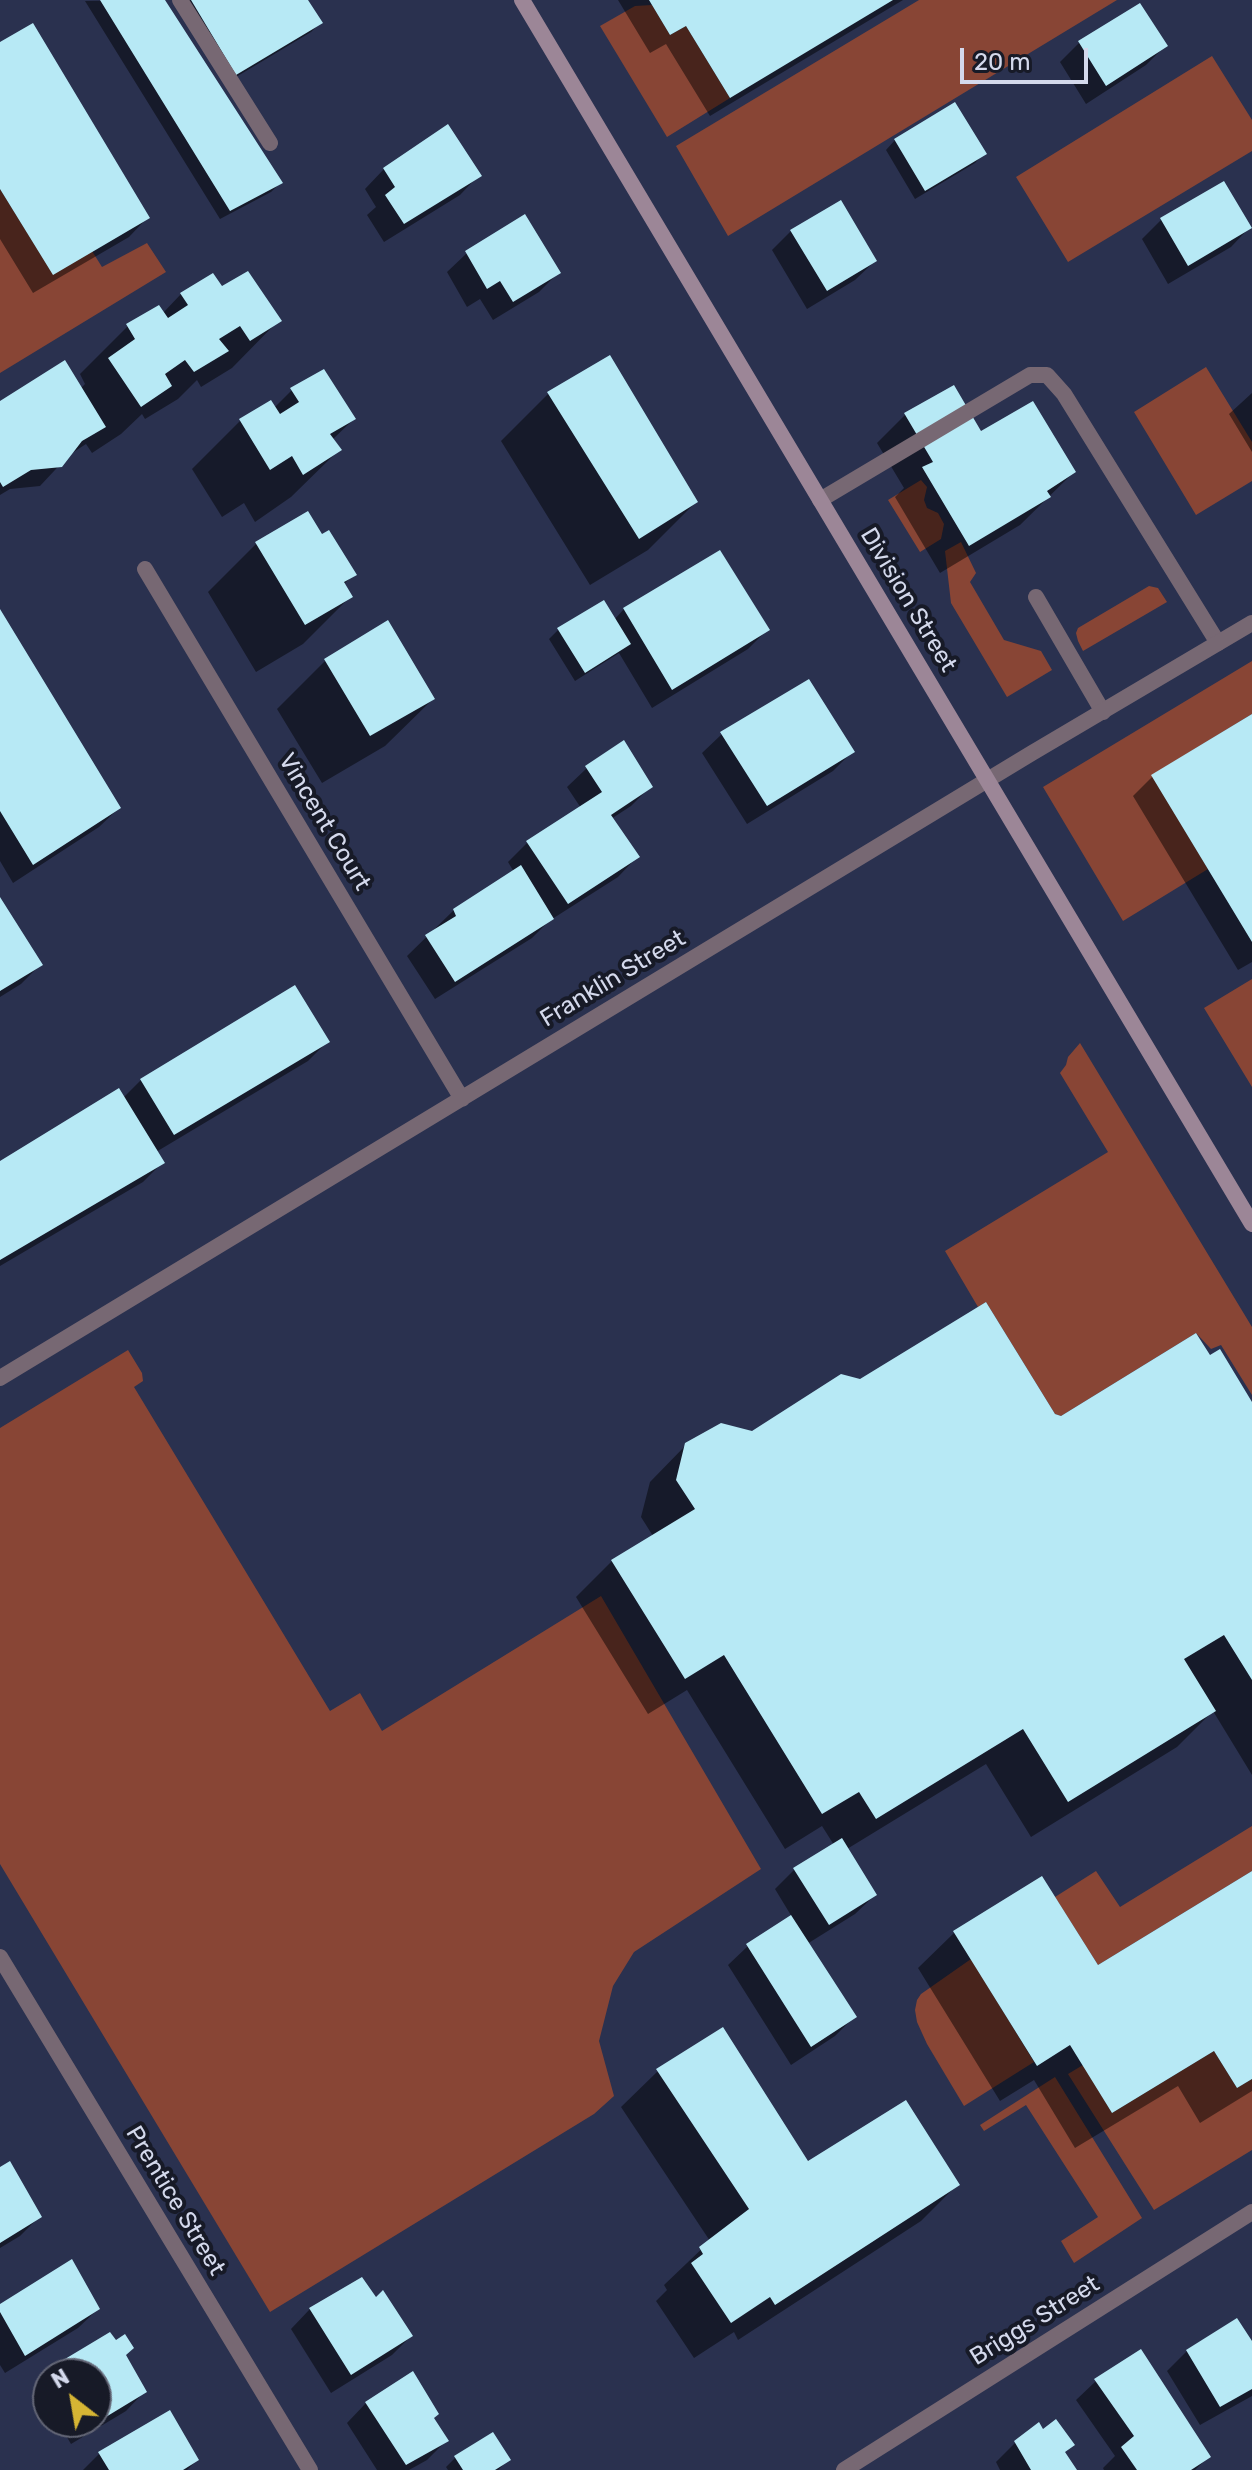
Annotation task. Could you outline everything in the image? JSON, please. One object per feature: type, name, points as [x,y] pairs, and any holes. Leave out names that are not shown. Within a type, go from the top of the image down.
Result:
[{"type":"main road","name":"Division Street","points":[[522,0],[1252,1224]]},
{"type":"street","points":[[180,0],[270,143]]},
{"type":"street","points":[[820,500],[1030,375],[1047,375],[1064,394],[1218,643]]},
{"type":"street","name":"Vincent Court","points":[[145,569],[462,1099]]},
{"type":"street","points":[[1036,597],[1103,712]]},
{"type":"street","name":"Franklin Street","points":[[0,1378],[1252,623]]},
{"type":"street","name":"Prentice Street","points":[[0,1957],[310,2470]]},
{"type":"street","name":"Briggs Street","points":[[846,2469],[1252,2212]]},
{"type":"shaded area","points":[[919,0],[1117,0],[728,236],[676,146]]},
{"type":"shaded area","points":[[652,5],[670,35],[686,26],[730,98],[667,137],[600,26],[635,6]]},
{"type":"shaded area","points":[[1212,56],[1252,120],[1252,151],[1068,262],[1016,177]]},
{"type":"shaded area","points":[[0,189],[53,274],[92,251],[102,267],[147,243],[166,272],[0,373]]},
{"type":"shaded area","points":[[1206,367],[1252,442],[1252,481],[1196,515],[1134,412]]},
{"type":"shaded area","points":[[921,480],[927,487],[924,500],[927,508],[938,513],[944,524],[941,539],[920,552],[888,500]]},
{"type":"shaded area","points":[[961,542],[976,573],[970,582],[1004,640],[1041,651],[1052,670],[1007,697],[951,603],[945,551]]},
{"type":"shaded area","points":[[1149,586],[1158,588],[1167,602],[1083,651],[1076,633],[1078,628]]},
{"type":"shaded area","points":[[1252,661],[1252,714],[1152,775],[1208,869],[1123,921],[1043,787]]},
{"type":"shaded area","points":[[1252,979],[1252,1087],[1204,1008]]},
{"type":"shaded area","points":[[1080,1043],[1252,1327],[1252,1395],[1221,1345],[1211,1349],[1196,1333],[1061,1416],[1055,1414],[986,1302],[978,1307],[945,1251],[1108,1152],[1060,1073]]},
{"type":"shaded area","points":[[128,1350],[142,1373],[143,1381],[134,1387],[330,1711],[360,1693],[382,1731],[601,1596],[761,1869],[634,1952],[613,1986],[599,2041],[614,2096],[594,2114],[270,2312],[0,1864],[0,1428]]},
{"type":"shaded area","points":[[1252,1826],[1252,1871],[1098,1965],[1055,1897],[1096,1871],[1120,1907]]},
{"type":"shaded area","points":[[971,1959],[1034,2062],[964,2106],[927,2044],[915,2010],[921,1994]]},
{"type":"shaded area","points":[[1214,2051],[1237,2088],[1252,2079],[1252,2150],[1154,2210],[1068,2074],[1083,2065],[1112,2113]]},
{"type":"shaded area","points":[[1055,2077],[1142,2218],[1074,2263],[1061,2241],[1098,2217],[1026,2105],[984,2131],[980,2125]]},
{"type":"building","points":[[100,0],[165,0],[283,183],[230,211]]},
{"type":"building","points":[[191,0],[308,0],[323,23],[236,75]]},
{"type":"building","points":[[649,0],[893,0],[730,98],[686,26],[670,35]]},
{"type":"building","points":[[1140,3],[1168,46],[1106,86],[1078,41]]},
{"type":"building","points":[[33,23],[150,218],[53,275],[0,189],[0,42]]},
{"type":"building","points":[[955,102],[987,154],[925,191],[894,139]]},
{"type":"building","points":[[448,124],[482,176],[404,224],[385,195],[395,187],[383,168]]},
{"type":"building","points":[[1224,181],[1252,228],[1188,266],[1160,218]]},
{"type":"building","points":[[841,200],[877,261],[827,291],[790,230]]},
{"type":"building","points":[[525,214],[561,273],[513,302],[500,281],[487,289],[465,251]]},
{"type":"building","points":[[248,271],[282,321],[250,341],[240,326],[219,339],[229,351],[194,372],[185,360],[165,374],[172,386],[141,407],[108,358],[135,339],[126,324],[159,305],[168,318],[188,305],[180,293],[213,273],[222,286]]},
{"type":"building","points":[[610,355],[698,502],[639,539],[547,392]]},
{"type":"building","points":[[65,360],[106,427],[82,441],[62,467],[31,470],[3,487],[0,482],[0,401]]},
{"type":"building","points":[[324,369],[356,419],[330,434],[342,450],[303,475],[292,456],[270,470],[239,419],[271,400],[280,414],[299,402],[290,388]]},
{"type":"building","points":[[954,385],[981,431],[1033,401],[1076,472],[1047,491],[1051,497],[969,546],[922,467],[933,462],[904,413]]},
{"type":"building","points":[[308,511],[322,534],[329,530],[357,575],[344,582],[353,597],[305,625],[255,542]]},
{"type":"building","points":[[720,550],[770,630],[672,690],[623,608]]},
{"type":"building","points":[[604,600],[631,644],[585,673],[557,628]]},
{"type":"building","points":[[0,609],[121,808],[33,865],[0,811]]},
{"type":"building","points":[[388,620],[435,699],[370,736],[324,659]]},
{"type":"building","points":[[809,679],[855,752],[767,806],[720,732]]},
{"type":"building","points":[[1252,714],[1252,942],[1151,775]]},
{"type":"building","points":[[624,740],[653,787],[611,815],[640,857],[568,904],[526,841],[602,792],[585,766]]},
{"type":"building","points":[[521,865],[554,919],[455,982],[425,935],[456,916],[453,909]]},
{"type":"building","points":[[0,897],[43,965],[0,991]]},
{"type":"building","points":[[295,985],[330,1042],[174,1135],[140,1079]]},
{"type":"building","points":[[119,1088],[165,1163],[0,1260],[0,1161]]},
{"type":"building","points":[[986,1302],[1055,1414],[1061,1416],[1196,1333],[1210,1355],[1220,1349],[1252,1402],[1252,1680],[1224,1635],[1184,1659],[1216,1711],[1068,1802],[1023,1729],[876,1819],[859,1792],[822,1814],[724,1655],[685,1679],[611,1560],[695,1509],[676,1480],[685,1443],[721,1423],[752,1431],[841,1374],[860,1379]]},
{"type":"building","points":[[842,1838],[877,1895],[829,1925],[793,1868]]},
{"type":"building","points":[[1252,1871],[1252,2079],[1237,2088],[1214,2051],[1112,2113],[1070,2045],[1037,2066],[953,1931],[1042,1876],[1098,1965]]},
{"type":"building","points":[[791,1915],[857,2017],[811,2047],[746,1944]]},
{"type":"building","points":[[723,2027],[808,2161],[906,2100],[960,2185],[775,2305],[770,2297],[731,2323],[691,2263],[703,2254],[699,2247],[749,2209],[656,2069]]},
{"type":"building","points":[[10,2161],[42,2217],[0,2243],[0,2167]]},
{"type":"building","points":[[72,2259],[100,2309],[25,2356],[0,2312],[0,2304]]},
{"type":"building","points":[[362,2277],[376,2297],[383,2290],[413,2336],[351,2375],[309,2308]]},
{"type":"building","points":[[1237,2318],[1252,2341],[1252,2389],[1220,2407],[1186,2350]]},
{"type":"building","points":[[110,2332],[116,2340],[125,2334],[134,2348],[126,2355],[147,2392],[112,2413],[112,2358],[67,2358]]},
{"type":"building","points":[[1141,2349],[1211,2457],[1191,2470],[1137,2470],[1121,2447],[1134,2436],[1094,2379]]},
{"type":"building","points":[[413,2371],[439,2414],[434,2418],[449,2441],[406,2465],[365,2402]]},
{"type":"building","points":[[170,2410],[199,2460],[183,2470],[109,2470],[98,2452]]},
{"type":"building","points":[[1056,2419],[1075,2445],[1065,2452],[1077,2470],[1031,2470],[1014,2441],[1039,2422],[1043,2429]]},
{"type":"building","points":[[493,2432],[511,2460],[495,2470],[463,2470],[454,2456]]}]
